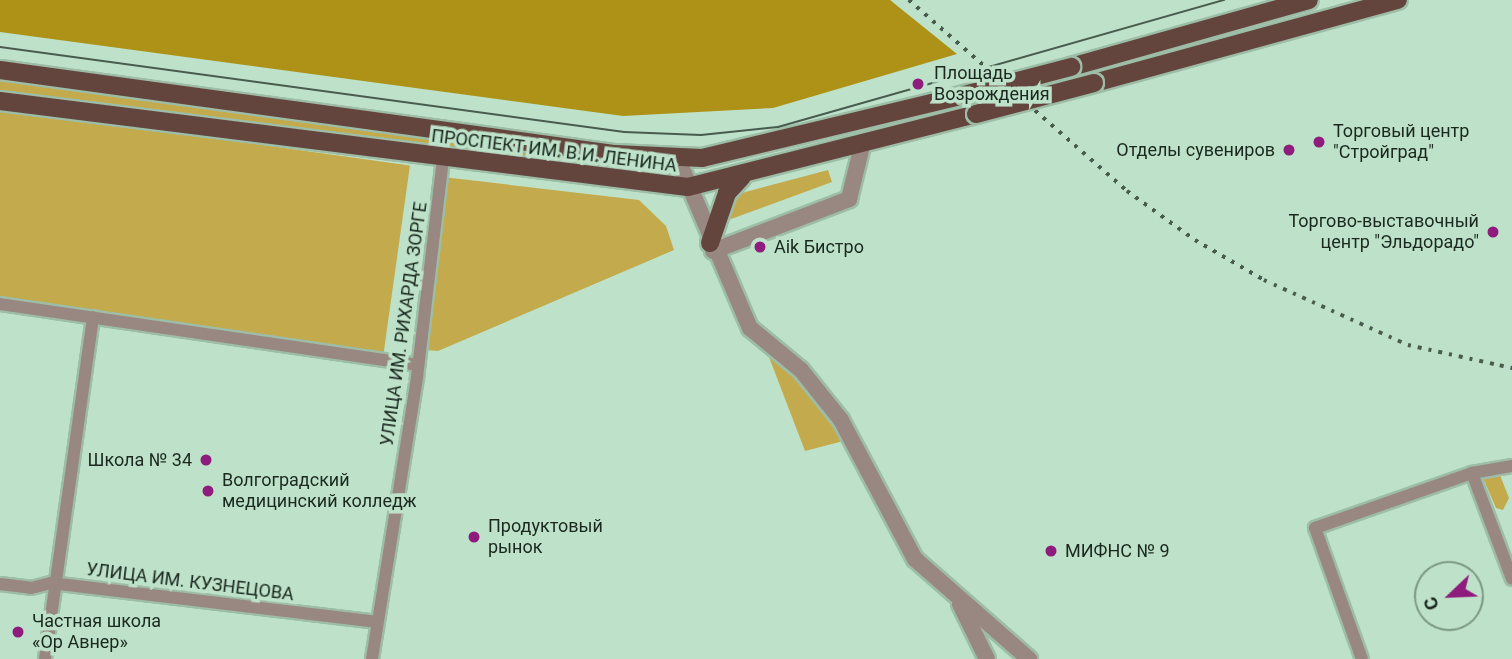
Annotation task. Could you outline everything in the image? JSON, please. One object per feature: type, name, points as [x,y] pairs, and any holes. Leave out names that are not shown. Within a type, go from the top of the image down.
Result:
[{"type":"main road","name":"ПРОСПЕКТ ИМ. В.И. ЛЕНИНА","points":[[0,71],[615,154],[722,157],[964,95],[1308,0]]},
{"type":"main road","name":"ПРОСПЕКТ ИМ. В.И. ЛЕНИНА","points":[[0,101],[443,159],[688,187],[742,177],[862,146],[1398,0]]},
{"type":"main road","points":[[711,247],[723,201],[742,177]]},
{"type":"street","points":[[711,247],[849,199],[862,146]]},
{"type":"street","points":[[677,156],[711,247],[750,328],[801,370],[832,407],[869,465],[910,552],[959,602],[1029,659]]},
{"type":"street","name":"УЛИЦА ИМ. РИХАРДА ЗОРГЕ","points":[[372,659],[418,365],[443,159]]},
{"type":"street","points":[[0,304],[418,365]]},
{"type":"street","points":[[45,659],[51,583],[93,317]]},
{"type":"street","points":[[1362,659],[1315,528],[1472,472],[1511,470]]},
{"type":"street","points":[[1472,472],[1512,579]]},
{"type":"street","name":"УЛИЦА ИМ. КУЗНЕЦОВА","points":[[0,584],[31,588],[51,583],[376,622]]},
{"type":"street","points":[[959,602],[987,659]]},
{"type":"shaded area","points":[[0,0],[890,0],[957,54],[773,108],[623,116],[0,32]]},
{"type":"shaded area","points":[[0,80],[640,164],[652,171],[643,176],[0,91]]},
{"type":"shaded area","points":[[0,108],[410,166],[383,357],[0,303]]},
{"type":"shaded area","points":[[828,170],[832,182],[723,222],[738,194]]},
{"type":"shaded area","points":[[443,177],[639,200],[666,226],[674,250],[438,351],[426,350],[417,322]]},
{"type":"shaded area","points":[[764,344],[798,371],[851,439],[805,451]]},
{"type":"shaded area","points":[[1500,475],[1509,498],[1503,510],[1496,508],[1483,478]]},
{"type":"tram line","points":[[0,47],[624,132],[701,135],[778,127],[1224,0]]},
{"type":"railway","points":[[909,0],[1127,191],[1195,240],[1264,280],[1408,345],[1512,368]]},
{"type":"place","name":"Площадь Возрождения","points":[[918,84]]},
{"type":"place","name":"Торговый центр \"Стройград\"","points":[[1319,142]]},
{"type":"place","name":"Отделы сувениров","points":[[1289,150]]},
{"type":"place","name":"Торгово-выставочный центр \"Эльдорадо\"","points":[[1493,232]]},
{"type":"place","name":"Aik Бистро","points":[[760,247]]},
{"type":"place","name":"Школа № 34","points":[[206,460]]},
{"type":"place","name":"Волгоградский медицинский колледж","points":[[208,491]]},
{"type":"place","name":"Продуктовый рынок","points":[[474,537]]},
{"type":"place","name":"МИФНС № 9","points":[[1051,551]]},
{"type":"place","name":"Частная школа «Ор Авнер»","points":[[18,632]]}]
